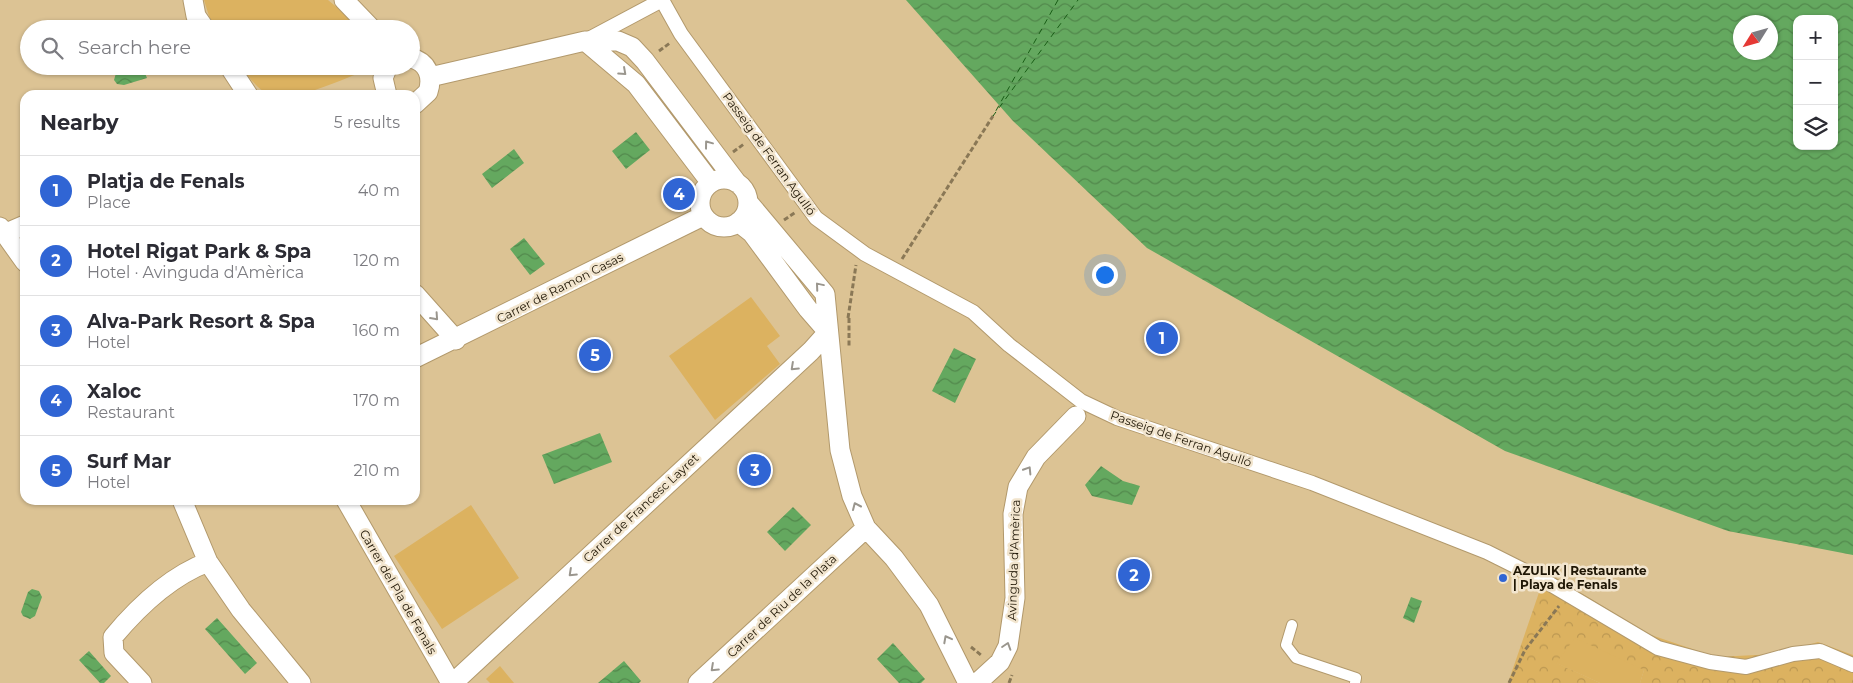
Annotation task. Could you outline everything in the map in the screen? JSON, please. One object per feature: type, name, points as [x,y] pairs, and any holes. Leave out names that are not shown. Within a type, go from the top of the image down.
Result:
[{"type":"street","points":[[193,0],[196,16],[199,20]]},
{"type":"street","points":[[344,0],[363,20]]},
{"type":"street","name":"Passeig de Ferran Agulló","points":[[586,41],[662,0],[681,34],[816,218],[858,249],[973,312],[1009,345],[1089,404],[1118,418],[1312,483],[1478,548],[1546,581],[1658,648],[1710,662],[1746,667],[1794,654],[1820,651],[1853,665]]},
{"type":"street","points":[[586,41],[636,84],[711,183]]},
{"type":"street","points":[[430,77],[586,41],[618,41],[632,47],[645,61],[745,191],[748,202],[747,211],[738,222],[723,228],[712,224],[704,216],[700,208],[700,197],[707,185],[717,180],[728,179],[737,183]]},
{"type":"street","points":[[420,62],[423,64],[430,77],[428,92],[420,101]]},
{"type":"street","points":[[235,75],[245,90]]},
{"type":"street","points":[[384,75],[384,90]]},
{"type":"street","points":[[748,202],[825,294],[840,450],[852,496],[866,528],[894,558],[929,605],[968,683]]},
{"type":"street","name":"Carrer de Ramon Casas","points":[[420,356],[456,340],[704,216]]},
{"type":"street","points":[[738,222],[752,233],[808,309],[828,326]]},
{"type":"street","points":[[20,226],[2,230],[20,255]]},
{"type":"street","points":[[420,300],[456,340]]},
{"type":"street","name":"Carrer de Francesc Layret","points":[[452,683],[811,351],[828,326]]},
{"type":"street","name":"Avinguda d'Amèrica","points":[[977,683],[1000,662],[1008,646],[1015,598],[1013,514],[1018,487],[1036,457],[1076,416]]},
{"type":"street","points":[[184,505],[208,562],[241,610],[301,683]]},
{"type":"street","name":"Carrer del Pla de Fenals","points":[[349,505],[452,683]]},
{"type":"street","name":"Carrer de Riu de la Plata","points":[[698,683],[866,528]]},
{"type":"street","points":[[142,683],[114,653],[112,637],[127,620],[186,570],[208,562]]},
{"type":"lane","points":[[1292,625],[1286,645],[1296,658],[1356,678],[1355,683]]},
{"type":"path","points":[[645,61],[681,34]]},
{"type":"path","points":[[895,270],[993,116]]},
{"type":"path","points":[[721,161],[756,134]]},
{"type":"path","points":[[772,230],[806,205]]},
{"type":"path","points":[[849,349],[849,318],[858,249]]},
{"type":"path","points":[[828,326],[849,318]]},
{"type":"path","points":[[1509,683],[1525,650],[1568,595]]},
{"type":"path","points":[[968,643],[979,655],[987,655]]},
{"type":"green space","points":[[204,0],[328,0],[352,20],[210,20]]},
{"type":"green space","points":[[247,75],[354,75],[315,90],[263,90]]},
{"type":"green space","points":[[751,297],[780,336],[767,346],[780,364],[715,420],[669,356]]},
{"type":"green space","points":[[471,505],[519,578],[442,629],[394,556]]},
{"type":"green space","points":[[1546,572],[1651,635],[1716,657],[1776,654],[1818,642],[1853,655],[1853,683],[1640,683],[1644,670],[1557,663],[1600,683],[1508,683]]},
{"type":"green space","points":[[1575,638],[1644,670],[1640,683],[1600,683],[1556,663]]},
{"type":"green space","points":[[500,666],[514,683],[490,683],[486,679]]},
{"type":"water","points":[[906,0],[1853,0],[1853,555],[1728,531],[1505,451],[1147,248],[1013,121]]},
{"type":"water","points":[[115,75],[146,75],[147,78],[124,85],[117,84],[114,80]]},
{"type":"water","points":[[636,132],[650,150],[626,169],[612,151]]},
{"type":"water","points":[[514,149],[524,163],[492,188],[482,174]]},
{"type":"water","points":[[524,238],[545,264],[530,275],[510,249]]},
{"type":"water","points":[[954,348],[976,359],[955,403],[932,391]]},
{"type":"water","points":[[600,433],[612,462],[554,484],[542,455]]},
{"type":"water","points":[[1101,466],[1123,481],[1140,486],[1132,505],[1092,496],[1085,485]]},
{"type":"water","points":[[793,507],[811,525],[785,551],[767,532]]},
{"type":"water","points":[[32,589],[39,591],[42,597],[35,616],[30,619],[23,616],[21,612],[28,592]]},
{"type":"water","points":[[1411,597],[1422,601],[1414,623],[1403,618]]},
{"type":"water","points":[[217,618],[257,663],[245,674],[205,629]]},
{"type":"water","points":[[893,643],[925,679],[921,683],[899,683],[877,659]]},
{"type":"water","points":[[89,651],[111,676],[104,683],[100,683],[79,660]]},
{"type":"water","points":[[624,661],[641,681],[639,683],[598,683]]},
{"type":"ferry route","points":[[1058,0],[993,116],[1078,0]]},
{"type":"place","name":"Xaloc","points":[[679,194]]},
{"type":"place","name":"Platja de Fenals","points":[[1162,338]]},
{"type":"place","name":"Surf Mar","points":[[595,355]]},
{"type":"place","name":"Alva-Park Resort & Spa","points":[[755,470]]},
{"type":"place","name":"Hotel Rigat Park & Spa","points":[[1134,575]]},
{"type":"place","name":"AZULIK | Restaurante | Playa de Fenals","points":[[1503,578]]}]
